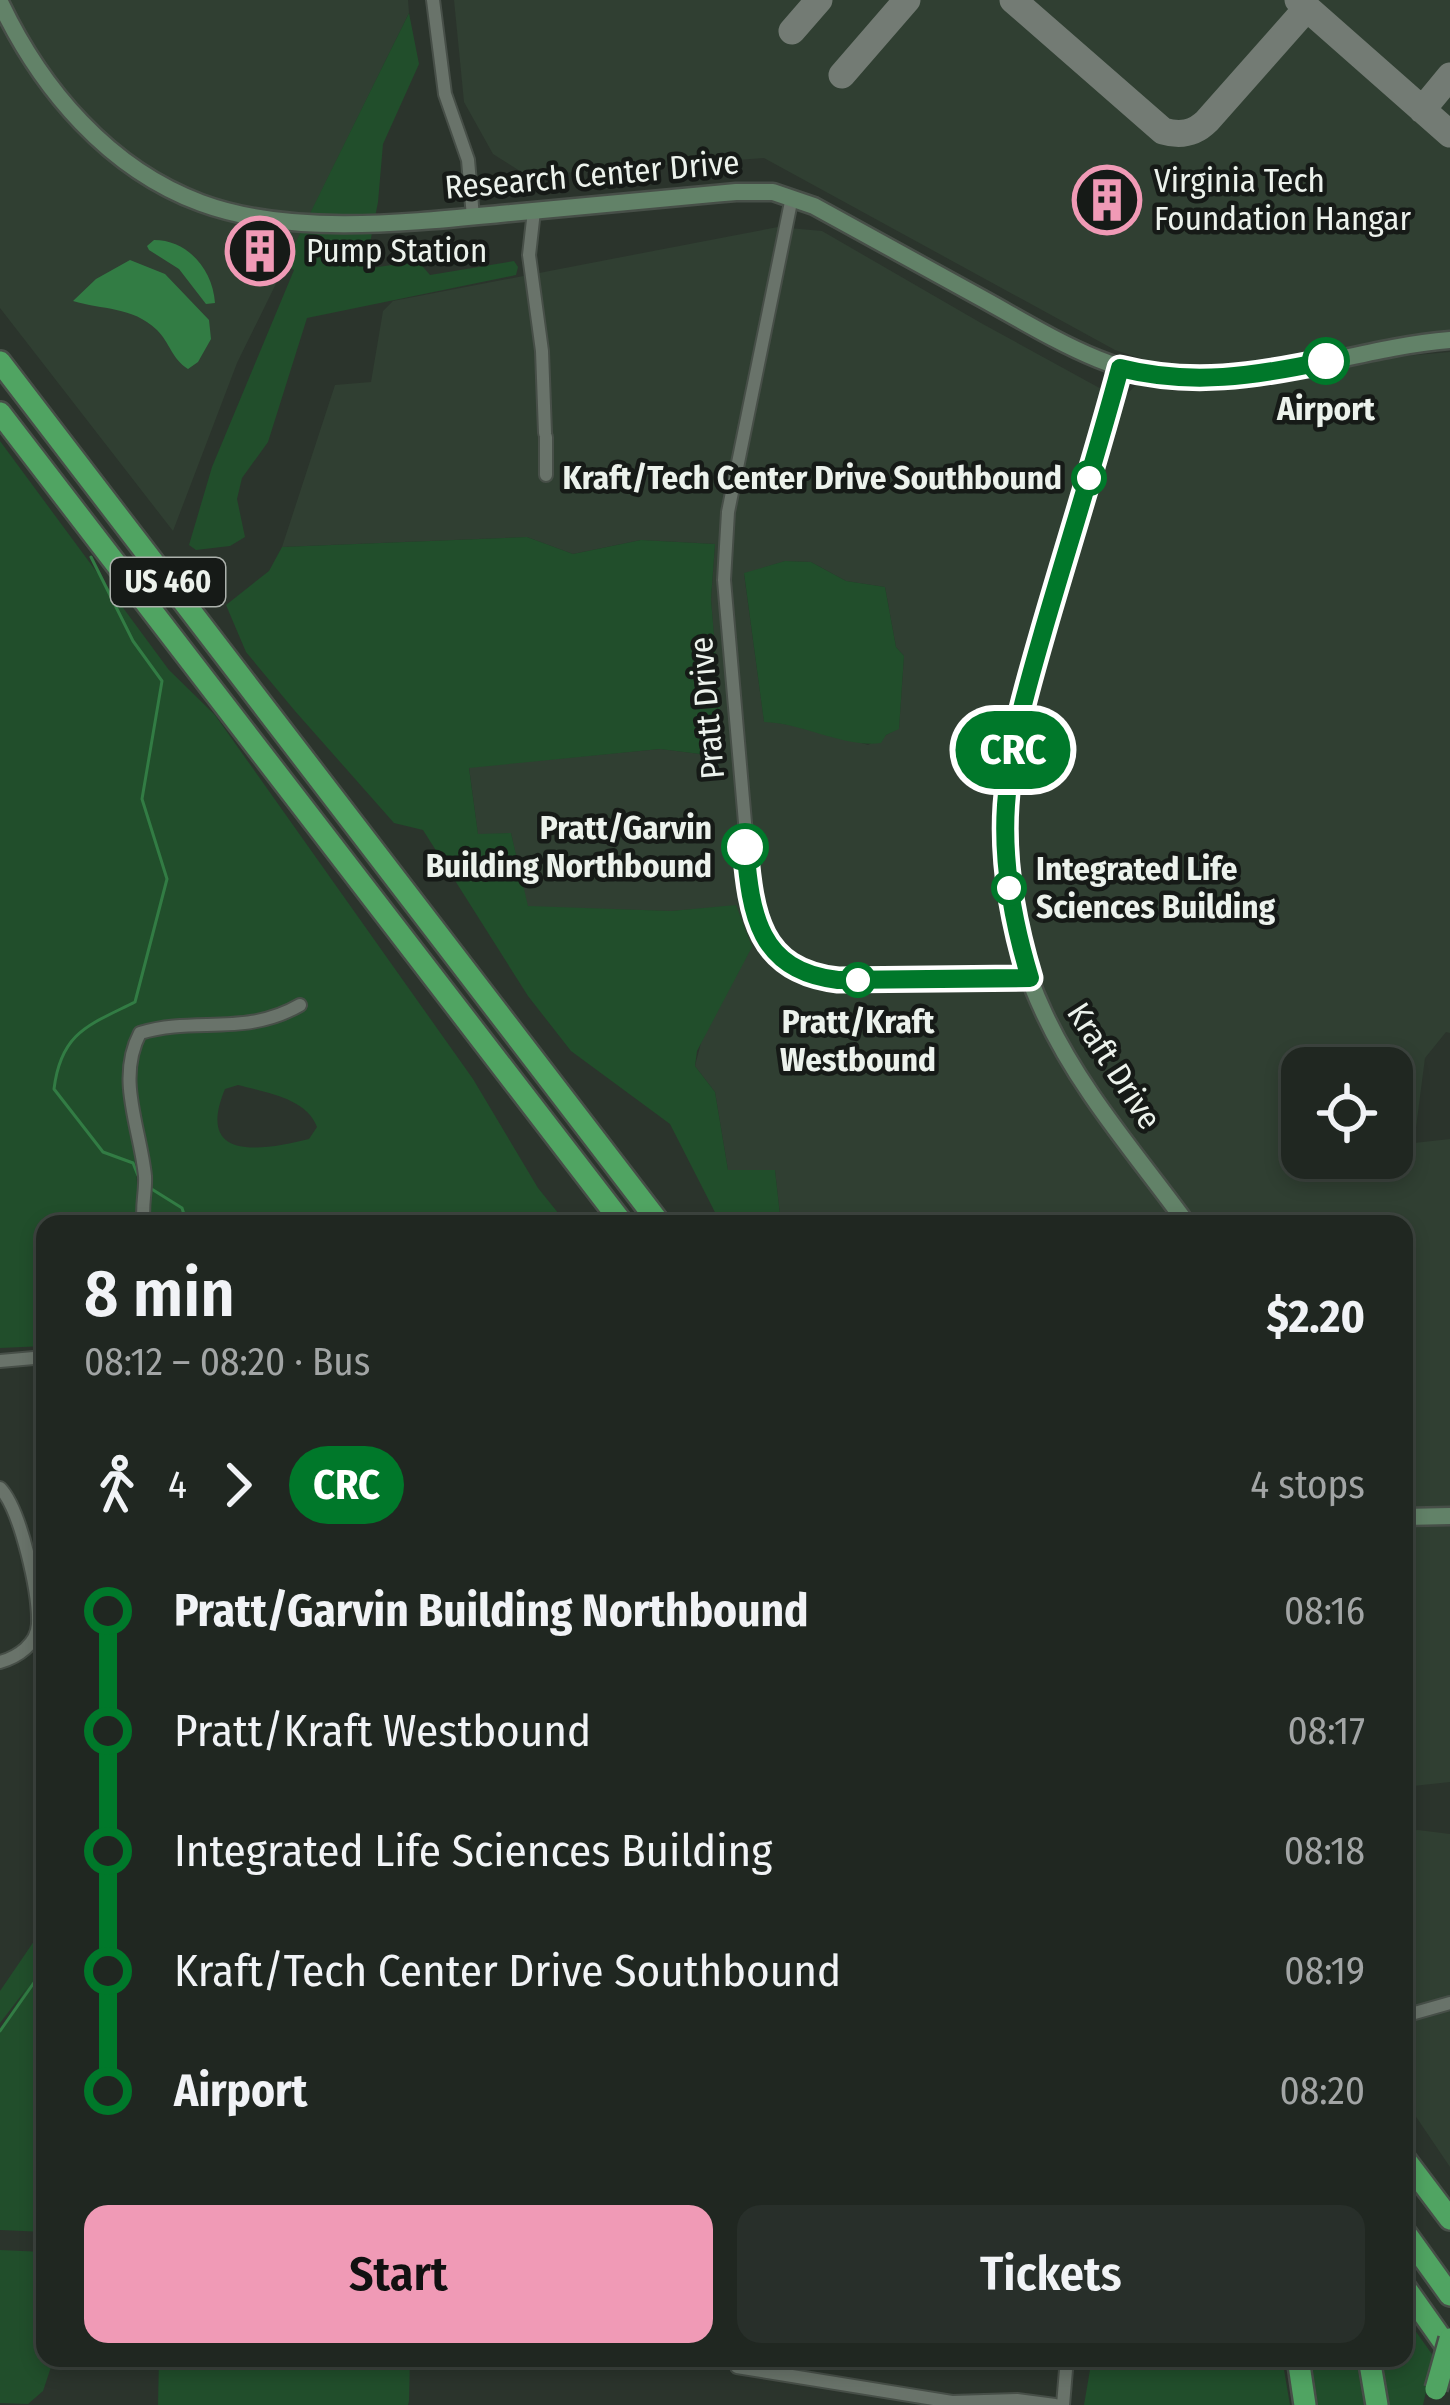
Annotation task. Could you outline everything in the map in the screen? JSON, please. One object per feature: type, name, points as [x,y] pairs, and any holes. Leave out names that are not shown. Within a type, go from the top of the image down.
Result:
[{"type":"highway","name":"US 460","points":[[0,362],[653,1215]]},
{"type":"highway","name":"US 460","points":[[0,412],[615,1215]]},
{"type":"highway","points":[[1413,2170],[1448,2215]]},
{"type":"highway","points":[[1413,2244],[1450,2295]]},
{"type":"highway","points":[[1413,2300],[1450,2351]]},
{"type":"highway","points":[[1434,2397],[1450,2338]]},
{"type":"highway","points":[[1299,2367],[1305,2405]]},
{"type":"highway","points":[[1371,2367],[1377,2405]]},
{"type":"main road","name":"Research Center Drive","points":[[0,2],[33,64],[80,121],[116,153],[177,192],[224,211],[268,219],[382,223],[736,191],[773,192],[792,197],[1072,348],[1120,368],[1166,378],[1223,379],[1450,340]]},
{"type":"main road","name":"Kraft Drive","points":[[1120,368],[1041,641],[1008,778],[1008,878],[1030,978],[1056,1037],[1081,1081],[1180,1215]]},
{"type":"main road","points":[[1413,1517],[1450,1516]]},
{"type":"street","points":[[433,0],[445,94],[470,174],[473,217]]},
{"type":"street","name":"Pratt Drive","points":[[792,197],[739,450],[725,546],[730,664],[753,915],[778,954],[820,978],[1030,978]]},
{"type":"street","points":[[534,211],[529,256],[542,351],[546,475]]},
{"type":"street","points":[[144,1215],[145,1178],[133,1117],[129,1059],[140,1033],[244,1026],[280,1017],[300,1005]]},
{"type":"street","points":[[0,1361],[36,1358]]},
{"type":"street","points":[[0,1488],[15,1505],[36,1616]]},
{"type":"street","points":[[0,1662],[29,1646],[36,1631]]},
{"type":"street","points":[[1413,2013],[1450,2003]]},
{"type":"street","points":[[737,2367],[952,2402],[1017,2400],[1059,2405],[1065,2367]]},
{"type":"shaded area","points":[[0,0],[408,0],[409,13],[237,363],[173,531],[0,308]]},
{"type":"shaded area","points":[[454,0],[1450,0],[1450,335],[1241,371],[1182,372],[1115,350],[764,158],[523,173],[493,154],[464,102]]},
{"type":"shaded area","points":[[409,13],[419,64],[383,144],[365,269],[418,261],[430,275],[514,261],[516,275],[307,318],[268,442],[242,478],[237,499],[245,537],[230,546],[196,550],[189,545],[212,467],[294,270],[285,264]]},
{"type":"shaded area","points":[[778,227],[822,231],[1105,391],[1125,396],[1137,384],[1175,391],[1226,389],[1394,357],[1450,352],[1450,1033],[1425,1058],[1414,1143],[1450,1139],[1450,1782],[1413,1786],[1413,1215],[780,1215],[775,1170],[728,1170],[715,1092],[695,1066],[736,906],[671,911],[527,907],[511,833],[478,835],[469,767],[661,749],[723,757],[711,599],[715,544],[641,540],[573,554],[527,537],[282,547],[335,385],[371,382],[383,311],[393,301]],"holes":[[[785,561],[811,562],[846,581],[885,587],[896,647],[904,656],[899,728],[868,745],[811,728],[764,721],[744,574]]]},
{"type":"shaded area","points":[[154,240],[178,245],[196,259],[209,279],[215,303],[206,304],[179,269],[149,250]]},
{"type":"shaded area","points":[[130,260],[165,274],[209,320],[211,339],[198,362],[188,369],[147,322],[73,301],[96,279]]},
{"type":"shaded area","points":[[0,441],[169,670],[215,715],[473,1079],[538,1188],[560,1215],[149,1215],[133,1060],[128,1062],[139,1215],[36,1215],[36,1346],[0,1348]],"holes":[[[238,1085],[283,1098],[312,1117],[317,1127],[309,1139],[255,1148],[226,1140],[219,1130],[225,1089]]]},
{"type":"shaded area","points":[[527,537],[573,554],[641,540],[715,544],[711,599],[724,757],[660,749],[469,768],[478,834],[511,833],[528,906],[671,911],[736,905],[752,947],[697,1051],[695,1066],[715,1092],[728,1170],[775,1170],[780,1215],[716,1215],[670,1124],[571,1051],[528,996],[423,830],[394,823],[246,652],[226,605],[269,571],[282,547]]},
{"type":"shaded area","points":[[785,561],[811,562],[846,581],[885,587],[896,647],[904,656],[899,729],[881,743],[853,742],[764,722],[744,573]]},
{"type":"shaded area","points":[[1413,1830],[1450,1834],[1450,2167],[1413,2112]]},
{"type":"shaded area","points":[[36,1938],[36,2232],[0,2230],[0,2029],[27,1988],[0,2023],[0,1991]]},
{"type":"shaded area","points":[[0,2250],[36,2252],[36,2367],[51,2367],[43,2391],[28,2404],[0,2403]]},
{"type":"shaded area","points":[[1413,2328],[1434,2357],[1423,2405],[1389,2405],[1383,2367],[1413,2367]]},
{"type":"shaded area","points":[[159,2367],[410,2367],[408,2405],[158,2405]]},
{"type":"shaded area","points":[[1090,2367],[1284,2367],[1290,2405],[1084,2405]]},
{"type":"shaded area","points":[[1312,2367],[1358,2367],[1364,2405],[1318,2405]]},
{"type":"waterway","points":[[91,557],[133,641],[162,681],[142,799],[167,879],[135,1002],[91,1025],[71,1042],[54,1089],[103,1152],[133,1163],[139,1178]]},
{"type":"waterway","points":[[150,1188],[182,1208],[184,1215]]},
{"type":"waterway","points":[[0,2031],[36,1980]]},
{"type":"taxiway","points":[[792,31],[819,0]]},
{"type":"taxiway","points":[[842,75],[907,0]]},
{"type":"taxiway","points":[[1013,0],[1163,131],[1175,133],[1192,131],[1207,121],[1307,8]]},
{"type":"taxiway","points":[[1298,0],[1450,134]]},
{"type":"taxiway","points":[[1422,110],[1450,76]]},
{"type":"bus line","name":"CRC","points":[[745,847],[757,924],[778,954],[808,974],[838,980],[1030,978],[1008,878],[1008,778],[1041,641],[1120,368],[1166,378],[1210,379],[1326,361]]},
{"type":"place","name":"Virginia Tech Foundation Hangar","points":[[1107,200]]},
{"type":"place","name":"Pump Station","points":[[260,251]]},
{"type":"place","name":"Airport","points":[[1326,361]]},
{"type":"place","name":"Kraft/Tech Center Drive Southbound","points":[[1089,478]]},
{"type":"place","name":"Pratt/Garvin Building Northbound","points":[[745,847]]},
{"type":"place","name":"Integrated Life Sciences Building","points":[[1009,888]]},
{"type":"place","name":"Pratt/Kraft Westbound","points":[[858,980]]}]
